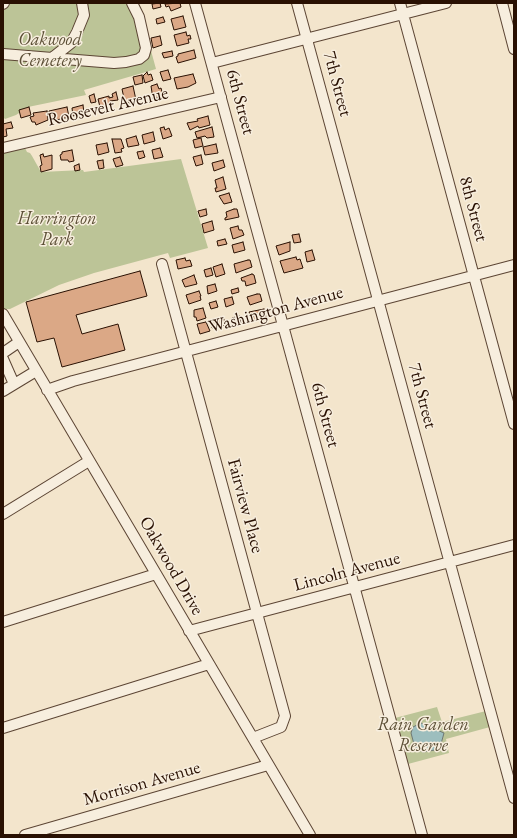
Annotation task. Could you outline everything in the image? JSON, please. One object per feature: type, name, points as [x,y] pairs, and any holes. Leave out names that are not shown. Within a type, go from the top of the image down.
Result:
[{"type":"street","points":[[52,58],[70,43],[77,32],[84,15],[82,3]]},
{"type":"street","points":[[3,54],[114,62],[126,62],[138,59],[144,55],[146,48],[139,17],[132,3]]},
{"type":"street","name":"6th Street","points":[[195,3],[422,835]]},
{"type":"street","name":"7th Street","points":[[297,3],[514,798]]},
{"type":"street","name":"8th Street","points":[[400,3],[514,424]]},
{"type":"street","points":[[212,63],[307,40],[446,3]]},
{"type":"street","points":[[502,3],[514,49]]},
{"type":"street","name":"Roosevelt Avenue","points":[[3,148],[221,97]]},
{"type":"street","name":"Fairview Place","points":[[162,264],[285,716],[282,727],[253,738]]},
{"type":"street","name":"Washington Avenue","points":[[47,390],[514,265]]},
{"type":"street","name":"Oakwood Drive","points":[[3,314],[310,835]]},
{"type":"street","points":[[3,353],[19,342]]},
{"type":"street","points":[[3,359],[14,384]]},
{"type":"street","points":[[3,391],[36,371]]},
{"type":"street","points":[[3,514],[89,461]]},
{"type":"street","name":"Lincoln Avenue","points":[[189,631],[514,545]]},
{"type":"street","points":[[3,622],[156,574]]},
{"type":"street","points":[[3,728],[209,664]]},
{"type":"street","name":"Morrison Avenue","points":[[24,835],[268,765]]},
{"type":"green space","name":"Oakwood Cemetery","points":[[3,3],[138,3],[156,69],[84,90],[86,95],[28,107],[16,115],[5,119],[3,117]]},
{"type":"green space","name":"Harrington Park","points":[[23,144],[41,172],[83,170],[84,172],[181,159],[208,248],[170,258],[168,253],[94,273],[59,285],[10,309],[3,309],[3,149]]},
{"type":"green space","name":"Rain Garden Reserve","points":[[437,707],[442,722],[486,711],[490,727],[446,739],[449,753],[408,764],[395,718]]},
{"type":"water","points":[[421,723],[444,733],[441,744],[435,750],[423,752],[415,748],[411,733],[413,727]]},
{"type":"building","points":[[160,3],[161,7],[153,9],[152,4]]},
{"type":"building","points":[[180,3],[181,7],[171,11],[169,6],[166,7],[165,4]]},
{"type":"building","points":[[183,16],[186,27],[174,30],[171,19]]},
{"type":"building","points":[[163,17],[165,22],[157,24],[156,19]]},
{"type":"building","points":[[186,32],[187,36],[190,35],[191,39],[188,39],[189,43],[177,46],[174,35]]},
{"type":"building","points":[[160,36],[162,45],[153,48],[151,38]]},
{"type":"building","points":[[194,50],[196,58],[178,63],[176,57],[178,54]]},
{"type":"building","points":[[172,51],[173,56],[164,58],[162,53]]},
{"type":"building","points":[[168,70],[171,79],[163,81],[160,72]]},
{"type":"building","points":[[147,72],[148,75],[151,74],[153,80],[145,83],[143,76]]},
{"type":"building","points":[[193,74],[196,83],[188,87],[177,89],[174,78]]},
{"type":"building","points":[[142,75],[143,83],[135,85],[133,77]]},
{"type":"building","points":[[157,84],[159,89],[161,88],[163,96],[153,99],[151,86]]},
{"type":"building","points":[[133,86],[136,100],[125,103],[122,89]]},
{"type":"building","points":[[116,92],[118,100],[110,101],[110,105],[100,107],[98,99],[109,96],[109,98],[113,97],[112,94]]},
{"type":"building","points":[[94,94],[96,102],[91,103],[89,96]]},
{"type":"building","points":[[83,105],[84,113],[73,116],[72,108]]},
{"type":"building","points":[[29,107],[31,115],[21,118],[19,110]]},
{"type":"building","points":[[67,107],[69,117],[52,121],[49,111]]},
{"type":"building","points":[[47,111],[48,120],[36,125],[35,122],[32,122],[30,117],[34,116],[33,113]]},
{"type":"building","points":[[208,116],[210,125],[199,128],[198,126],[190,130],[187,123],[198,121],[197,119]]},
{"type":"building","points":[[11,122],[13,128],[6,129],[7,136],[3,137],[3,124]]},
{"type":"building","points":[[164,127],[165,130],[169,128],[172,136],[163,139],[160,128]]},
{"type":"building","points":[[212,127],[214,137],[207,138],[205,136],[197,138],[195,132]]},
{"type":"building","points":[[153,132],[155,141],[144,144],[142,135]]},
{"type":"building","points":[[136,136],[139,145],[128,147],[126,139]]},
{"type":"building","points":[[201,138],[203,146],[195,148],[193,140]]},
{"type":"building","points":[[112,139],[121,139],[124,148],[121,149],[122,152],[115,153]]},
{"type":"building","points":[[107,143],[109,152],[98,155],[96,145]]},
{"type":"building","points":[[216,144],[218,153],[205,155],[203,147]]},
{"type":"building","points":[[160,148],[163,157],[154,159],[152,150]]},
{"type":"building","points":[[72,150],[74,161],[69,162],[68,160],[61,160],[60,155],[62,152]]},
{"type":"building","points":[[143,151],[145,157],[139,159],[137,152]]},
{"type":"building","points":[[43,154],[44,157],[52,155],[52,169],[41,172],[40,166],[42,165],[40,155]]},
{"type":"building","points":[[201,155],[203,164],[196,166],[193,157]]},
{"type":"building","points":[[120,157],[123,165],[116,167],[113,159]]},
{"type":"building","points":[[103,160],[104,168],[99,169],[97,161]]},
{"type":"building","points":[[223,160],[225,167],[214,171],[212,163]]},
{"type":"building","points":[[79,164],[80,170],[75,171],[74,166]]},
{"type":"building","points":[[223,177],[226,189],[216,192],[215,188],[217,188],[215,180]]},
{"type":"building","points":[[229,193],[232,202],[224,204],[219,196]]},
{"type":"building","points":[[206,209],[207,215],[200,217],[198,211]]},
{"type":"building","points":[[237,209],[239,217],[225,220],[227,217],[226,212]]},
{"type":"building","points":[[212,221],[214,230],[204,233],[202,224]]},
{"type":"building","points":[[238,226],[239,230],[242,230],[244,235],[233,239],[230,228]]},
{"type":"building","points":[[299,234],[301,242],[294,243],[292,235]]},
{"type":"building","points":[[225,239],[227,244],[218,246],[217,241]]},
{"type":"building","points":[[243,242],[245,250],[234,253],[232,245]]},
{"type":"building","points":[[290,242],[290,251],[279,255],[276,246]]},
{"type":"building","points":[[312,250],[315,260],[307,262],[305,252]]},
{"type":"building","points":[[296,257],[297,260],[300,259],[303,268],[284,273],[280,261]]},
{"type":"building","points":[[185,258],[186,261],[190,260],[192,266],[178,269],[176,260]]},
{"type":"building","points":[[250,260],[252,267],[236,273],[234,264]]},
{"type":"building","points":[[222,264],[225,274],[216,277],[213,267]]},
{"type":"building","points":[[211,268],[213,275],[206,277],[204,270]]},
{"type":"building","points":[[140,271],[147,296],[76,315],[82,334],[118,324],[125,350],[62,367],[54,338],[37,342],[26,302]]},
{"type":"building","points":[[252,274],[254,275],[256,283],[246,286],[245,281],[242,281],[241,278]]},
{"type":"building","points":[[194,275],[197,284],[185,287],[182,280]]},
{"type":"building","points":[[215,284],[217,291],[208,294],[207,286]]},
{"type":"building","points":[[238,288],[239,292],[232,294],[231,290]]},
{"type":"building","points":[[199,291],[201,300],[189,304],[186,295]]},
{"type":"building","points":[[260,294],[262,301],[250,305],[247,297]]},
{"type":"building","points":[[232,297],[234,304],[226,307],[224,299]]},
{"type":"building","points":[[216,301],[218,307],[211,309],[209,303]]},
{"type":"building","points":[[203,308],[206,318],[197,321],[196,317],[194,317],[194,310]]},
{"type":"building","points":[[264,309],[266,317],[254,321],[253,316],[251,317],[249,312]]},
{"type":"building","points":[[239,316],[241,323],[234,325],[232,318]]},
{"type":"building","points":[[223,317],[226,325],[212,328],[210,320]]},
{"type":"building","points":[[206,322],[210,331],[200,334],[197,324]]}]
